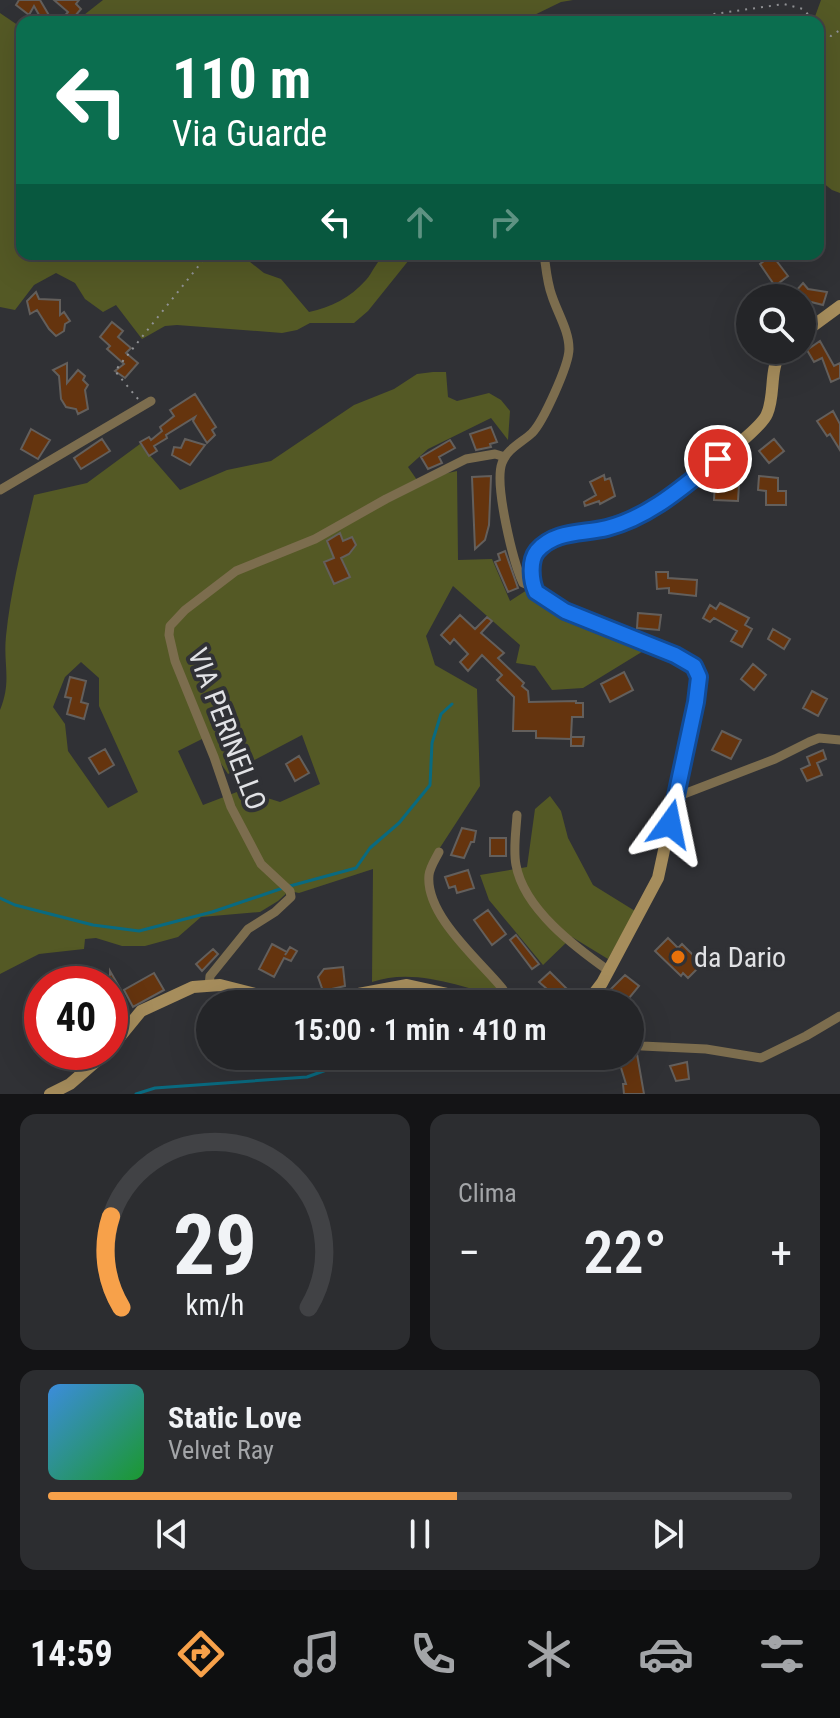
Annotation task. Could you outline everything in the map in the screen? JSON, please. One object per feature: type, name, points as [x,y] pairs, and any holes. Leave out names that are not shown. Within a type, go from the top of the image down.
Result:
[{"type":"street","points":[[545,260],[551,294],[566,331],[569,350],[565,366],[534,431],[505,457],[499,486],[515,561],[523,583],[565,611],[675,655],[694,666],[699,677],[658,878],[598,990]]},
{"type":"street","points":[[816,324],[840,306]]},
{"type":"street","points":[[535,590],[531,572],[535,552],[553,538],[607,528],[638,516],[669,498],[761,426],[768,413],[776,364]]},
{"type":"street","points":[[0,490],[147,403]]},
{"type":"street","name":"VIA PERINELLO","points":[[209,986],[210,976],[248,929],[287,903],[291,897],[261,864],[231,807],[175,661],[170,626],[185,610],[236,571],[315,539],[398,492],[466,459],[495,454],[505,457]]},
{"type":"street","points":[[676,797],[775,759],[819,738],[840,740]]},
{"type":"street","points":[[517,815],[515,853],[524,886],[564,937],[609,971]]},
{"type":"street","points":[[439,852],[429,875],[432,899],[455,935],[503,990]]},
{"type":"street","points":[[128,1026],[141,1011],[193,987],[220,985],[240,990]]},
{"type":"street","points":[[380,990],[407,985],[431,990]]},
{"type":"street","points":[[644,1046],[706,1049],[761,1058],[840,1016]]},
{"type":"street","points":[[50,1094],[70,1084],[86,1070]]},
{"type":"path","points":[[700,16],[784,4],[803,9],[809,16]]},
{"type":"path","points":[[147,403],[115,371],[203,260]]},
{"type":"green space","points":[[103,0],[573,0],[561,2],[532,16],[83,16]]},
{"type":"green space","points":[[821,0],[840,0],[840,193],[824,184],[824,16],[815,16]]},
{"type":"green space","points":[[0,13],[16,24],[16,260],[248,260],[264,273],[281,279],[309,312],[347,297],[366,280],[379,260],[409,260],[368,311],[354,323],[310,323],[282,333],[177,325],[165,326],[142,339],[116,305],[103,312],[85,299],[75,283],[56,273],[34,285],[15,310],[0,307]]},
{"type":"green space","points":[[446,372],[448,397],[457,401],[489,393],[501,400],[510,411],[508,440],[491,418],[428,449],[408,467],[417,480],[457,471],[458,560],[492,559],[510,601],[527,590],[574,621],[645,650],[583,688],[552,690],[535,666],[516,663],[520,645],[453,586],[426,636],[435,665],[477,689],[480,786],[432,860],[432,902],[498,990],[476,990],[422,978],[388,978],[372,982],[373,869],[299,893],[289,891],[260,912],[201,917],[178,937],[145,946],[122,946],[96,938],[85,939],[84,949],[39,954],[0,974],[0,710],[6,690],[5,646],[11,600],[34,495],[87,483],[140,444],[180,490],[227,470],[271,461],[354,405],[394,389],[417,374]],"holes":[[[81,662],[99,678],[99,706],[138,792],[108,808],[68,751],[65,724],[53,707],[65,677]],[[302,735],[320,784],[280,802],[242,790],[203,805],[178,751],[204,738],[228,774]]]},
{"type":"green space","points":[[550,796],[561,811],[568,838],[593,885],[635,911],[608,959],[572,937],[543,965],[489,900],[480,875],[527,867],[535,809]]},
{"type":"building","points":[[19,0],[40,0],[49,16],[40,16],[34,6],[29,15],[16,5]]},
{"type":"building","points":[[54,0],[79,0],[76,4],[81,9],[75,16],[65,16],[68,12]]},
{"type":"building","points":[[765,260],[776,260],[788,276],[774,284],[760,264]]},
{"type":"building","points":[[816,290],[827,292],[823,305],[816,303]]},
{"type":"building","points":[[36,292],[39,299],[60,300],[60,315],[64,312],[70,321],[65,324],[64,331],[56,336],[37,310],[30,314],[27,301]]},
{"type":"building","points":[[112,322],[123,331],[118,337],[131,348],[126,353],[138,363],[125,378],[115,371],[124,364],[107,349],[110,346],[100,337]]},
{"type":"building","points":[[820,341],[834,366],[840,363],[840,378],[831,382],[822,358],[816,361],[816,344]]},
{"type":"building","points":[[67,363],[67,383],[78,370],[85,376],[83,380],[88,385],[85,390],[88,409],[78,414],[76,409],[66,407],[61,399],[59,376],[53,370]]},
{"type":"building","points":[[195,394],[216,427],[212,430],[215,435],[207,443],[193,421],[195,417],[166,435],[167,438],[154,446],[157,451],[149,456],[140,442],[149,437],[151,440],[162,431],[160,427],[174,416],[170,410]]},
{"type":"building","points":[[833,411],[840,424],[840,450],[817,421]]},
{"type":"building","points":[[491,427],[497,442],[490,444],[491,447],[476,450],[470,434]]},
{"type":"building","points":[[31,429],[50,440],[38,459],[21,449]]},
{"type":"building","points":[[102,439],[110,451],[81,469],[74,458]]},
{"type":"building","points":[[185,439],[205,445],[190,465],[172,455],[174,447],[181,448]]},
{"type":"building","points":[[774,439],[784,451],[769,463],[759,451]]},
{"type":"building","points":[[450,440],[455,448],[439,457],[442,463],[428,469],[421,457]]},
{"type":"building","points":[[604,475],[605,480],[610,478],[615,496],[600,504],[599,501],[585,506],[584,502],[596,495],[590,482]]},
{"type":"building","points":[[491,476],[489,525],[485,540],[475,549],[472,477]]},
{"type":"building","points":[[759,476],[778,478],[778,491],[786,491],[786,505],[766,505],[766,491],[758,490]]},
{"type":"building","points":[[715,482],[739,484],[738,501],[714,500]]},
{"type":"building","points":[[340,533],[343,541],[352,537],[356,545],[341,558],[350,577],[334,584],[324,562],[334,558],[327,541]]},
{"type":"building","points":[[505,551],[518,588],[508,592],[495,562],[500,560],[498,554]]},
{"type":"building","points":[[656,572],[668,572],[668,578],[697,580],[696,596],[669,593],[669,588],[657,589]]},
{"type":"building","points":[[720,603],[749,618],[745,625],[752,629],[742,647],[731,641],[737,631],[714,618],[710,622],[703,618],[710,605],[716,609]]},
{"type":"building","points":[[638,613],[661,615],[659,630],[637,628]]},
{"type":"building","points":[[460,615],[475,629],[487,617],[492,621],[481,633],[504,653],[498,658],[524,683],[522,686],[528,691],[529,702],[583,703],[583,717],[572,717],[571,737],[584,737],[583,746],[571,746],[571,739],[536,738],[536,731],[513,731],[514,697],[497,680],[502,675],[482,655],[468,671],[460,662],[468,654],[454,639],[450,644],[441,635]]},
{"type":"building","points":[[773,629],[790,639],[784,649],[768,639]]},
{"type":"building","points":[[753,664],[766,675],[754,690],[741,679]]},
{"type":"building","points":[[624,672],[633,690],[610,702],[601,684]]},
{"type":"building","points":[[70,677],[86,681],[81,702],[88,704],[84,719],[67,714],[71,698],[65,697]]},
{"type":"building","points":[[812,691],[827,699],[818,716],[803,708]]},
{"type":"building","points":[[722,731],[741,740],[731,759],[712,750]]},
{"type":"building","points":[[105,749],[114,765],[99,774],[89,758]]},
{"type":"building","points":[[823,750],[826,759],[817,763],[822,775],[807,781],[801,769],[810,765],[807,757]]},
{"type":"building","points":[[299,756],[309,773],[295,781],[286,764]]},
{"type":"building","points":[[462,828],[476,831],[474,842],[471,842],[464,858],[451,855]]},
{"type":"building","points":[[490,838],[506,838],[506,856],[490,856]]},
{"type":"building","points":[[468,870],[474,888],[457,893],[455,886],[449,888],[445,877]]},
{"type":"building","points":[[488,910],[506,934],[492,945],[474,920]]},
{"type":"building","points":[[516,935],[539,964],[532,969],[510,940]]},
{"type":"building","name":"da Dario","points":[[668,938],[678,948],[682,944],[702,964],[688,978],[683,973],[681,976],[655,951]]},
{"type":"building","points":[[272,944],[287,952],[290,947],[297,951],[291,961],[284,958],[274,977],[259,969]]},
{"type":"building","points":[[213,949],[218,954],[202,971],[196,964]]},
{"type":"building","points":[[343,967],[345,986],[323,990],[318,977],[324,969]]},
{"type":"building","points":[[550,972],[568,990],[548,990],[539,982]]},
{"type":"building","points":[[154,973],[164,990],[133,1007],[128,998],[128,988]]},
{"type":"building","points":[[625,975],[639,986],[636,990],[610,990]]},
{"type":"building","points":[[687,1062],[689,1079],[676,1081],[670,1066]]},
{"type":"building","points":[[622,1070],[640,1070],[644,1094],[624,1094],[623,1084],[626,1084]]},
{"type":"waterway","points":[[290,886],[356,868],[370,848],[399,823],[430,785],[432,743],[441,714],[452,704]]},
{"type":"waterway","points":[[0,898],[15,905],[93,925],[139,931],[212,912],[283,888]]},
{"type":"waterway","points":[[136,1094],[155,1088],[307,1077],[326,1070]]},
{"type":"place","name":"da Dario","points":[[678,957]]},
{"type":"route","points":[[670,824],[696,702],[699,677],[694,666],[675,655],[565,611],[536,592],[531,572],[535,552],[553,538],[607,528],[638,516],[669,498],[718,459]]}]
